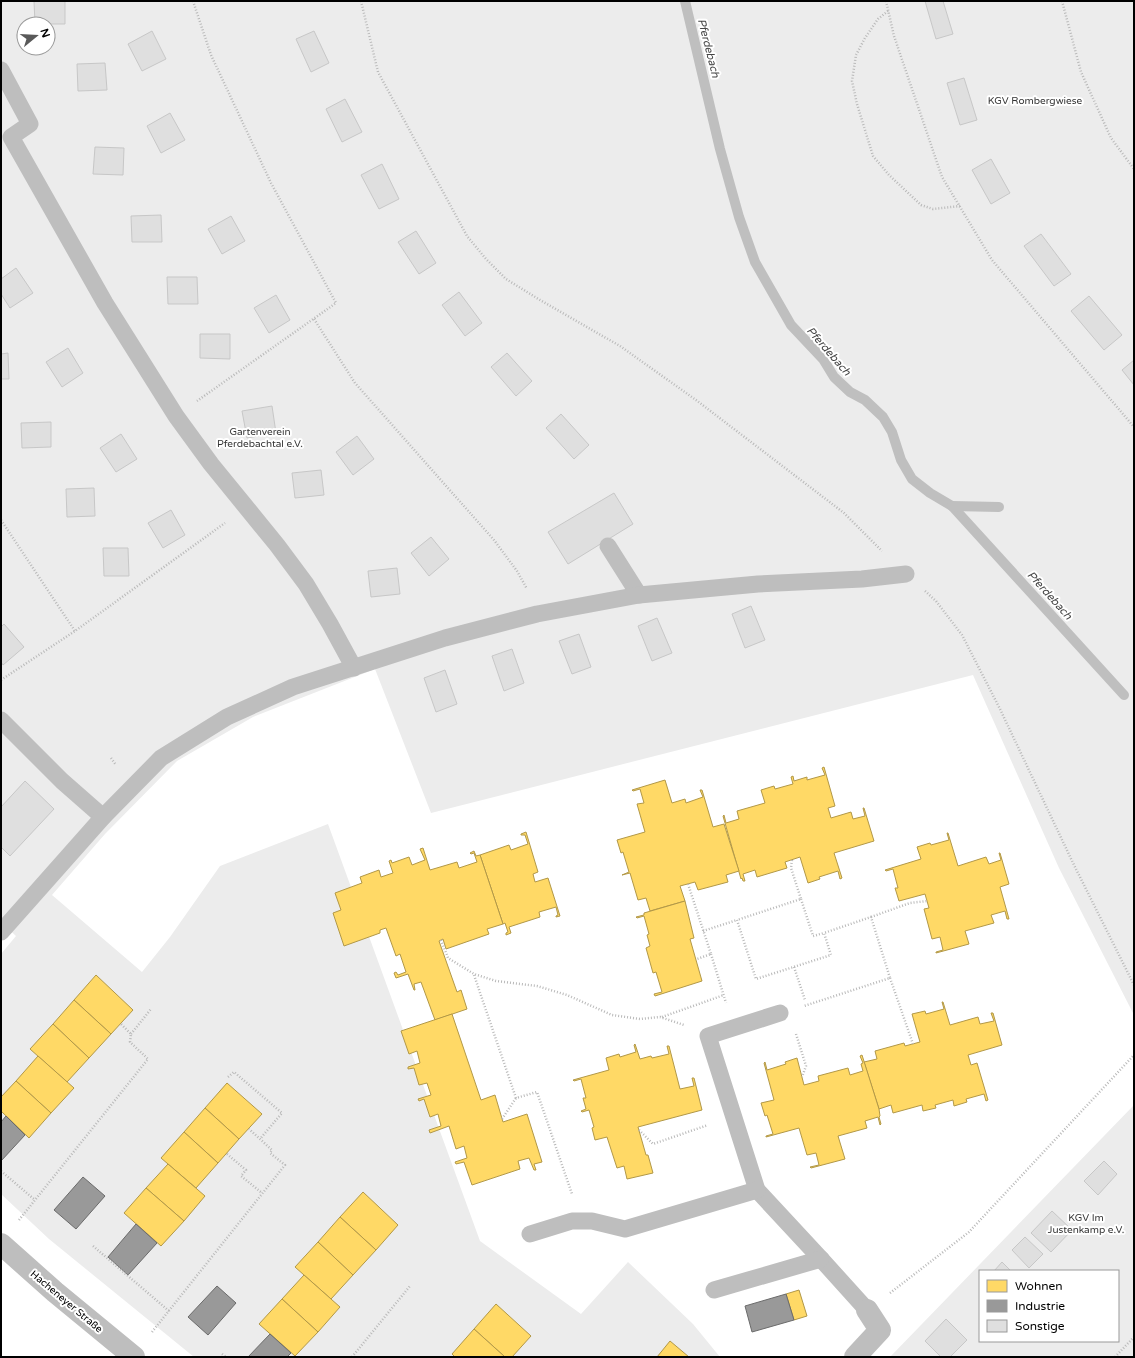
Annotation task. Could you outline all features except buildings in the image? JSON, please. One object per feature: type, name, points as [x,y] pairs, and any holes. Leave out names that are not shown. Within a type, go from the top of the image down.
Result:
[{"type":"street","name":"Hacheneyer Straße","points":[[1,1244],[55,1292],[134,1357]]},
{"type":"street","points":[[855,1357],[880,1330],[867,1310]]},
{"type":"lane","points":[[1,70],[30,124],[10,136],[105,303],[176,416],[211,464],[306,584],[354,668]]},
{"type":"lane","points":[[608,546],[639,595]]},
{"type":"lane","points":[[1,932],[103,817],[161,758],[227,717],[293,687],[445,638],[537,614],[639,595],[758,584],[862,579],[906,574]]},
{"type":"lane","points":[[1,720],[62,781],[103,817]]},
{"type":"lane","points":[[784,1012],[708,1036],[756,1190],[867,1310]]},
{"type":"lane","points":[[530,1234],[572,1221],[592,1221],[625,1229],[756,1190]]},
{"type":"lane","points":[[714,1290],[821,1259]]},
{"type":"path","points":[[176,416],[336,303],[267,176],[211,55],[193,1]]},
{"type":"path","points":[[360,1],[378,72],[467,236],[486,259],[506,279],[620,346],[696,400],[844,513],[884,552]]},
{"type":"path","points":[[886,1],[894,36],[942,177],[992,260],[1134,427]]},
{"type":"path","points":[[1062,1],[1082,72],[1111,138],[1134,169]]},
{"type":"path","points":[[888,10],[878,19],[856,55],[852,81],[857,104],[873,156],[889,175],[921,205],[933,210],[960,206]]},
{"type":"path","points":[[314,319],[355,383],[494,540],[526,586],[533,600],[537,614]]},
{"type":"path","points":[[1,680],[75,631],[247,508]]},
{"type":"path","points":[[1,520],[75,631]]},
{"type":"path","points":[[962,635],[1000,707],[1074,865],[1134,985]]},
{"type":"path","points":[[792,860],[791,868],[813,936],[871,918],[910,903],[927,901]]},
{"type":"path","points":[[688,884],[734,1028]]},
{"type":"path","points":[[703,931],[801,899]]},
{"type":"path","points":[[871,918],[913,1044]]},
{"type":"path","points":[[737,920],[756,979],[831,955],[824,933]]},
{"type":"path","points":[[441,940],[448,958],[474,974],[496,982],[537,986],[567,995],[612,1015],[640,1019],[660,1017],[724,995]]},
{"type":"path","points":[[697,959],[711,954]]},
{"type":"path","points":[[794,967],[806,1005]]},
{"type":"path","points":[[474,974],[516,1098]]},
{"type":"path","points":[[802,1077],[806,1066],[784,1012],[890,978]]},
{"type":"path","points":[[19,1220],[148,1059],[130,1042],[131,1034],[151,1009]]},
{"type":"path","points":[[660,1017],[684,1024],[708,1036]]},
{"type":"path","points":[[120,1024],[131,1034]]},
{"type":"path","points":[[867,1310],[970,1232],[1134,1055]]},
{"type":"path","points":[[228,1077],[234,1072],[282,1113],[260,1139]]},
{"type":"path","points":[[502,1118],[516,1098],[537,1092],[580,1221]]},
{"type":"path","points":[[639,1130],[653,1144],[733,1117]]},
{"type":"path","points":[[152,1332],[284,1165],[270,1153],[272,1150],[249,1129]]},
{"type":"path","points":[[227,1154],[246,1170],[241,1176],[262,1193]]},
{"type":"path","points":[[1,1171],[35,1200]]},
{"type":"path","points":[[93,1246],[169,1311]]},
{"type":"path","points":[[352,1357],[410,1286]]},
{"type":"path","points":[[1115,1357],[1134,1337]]},
{"type":"path","points":[[222,1354],[226,1357]]},
{"type":"green space","points":[[1,1],[1134,1],[1134,1015],[1059,868],[973,675],[431,813],[375,669],[253,717],[177,761],[105,834],[52,895],[142,972],[170,937],[220,866],[328,824],[480,1241],[581,1314],[628,1262],[693,1324],[720,1357],[194,1357],[49,1239],[1,1194],[1,954],[16,936],[1,922]]},
{"type":"green space","name":"KGV Im Justenkamp e.V.","points":[[1134,1105],[1134,1357],[890,1357]]},
{"type":"waterway","name":"Pferdebach","points":[[685,1],[720,149],[739,217],[755,262],[791,325],[823,359],[834,377],[850,392],[865,400],[883,417],[892,432],[901,460],[912,479],[930,493],[952,506],[1124,695]]},
{"type":"waterway","points":[[952,506],[999,507]]},
{"type":"park label","name":"KGV Rombergwiese","points":[[1035,100]]},
{"type":"park label","name":"Gartenverein Pferdebachtal e.V.","points":[[260,436]]}]
